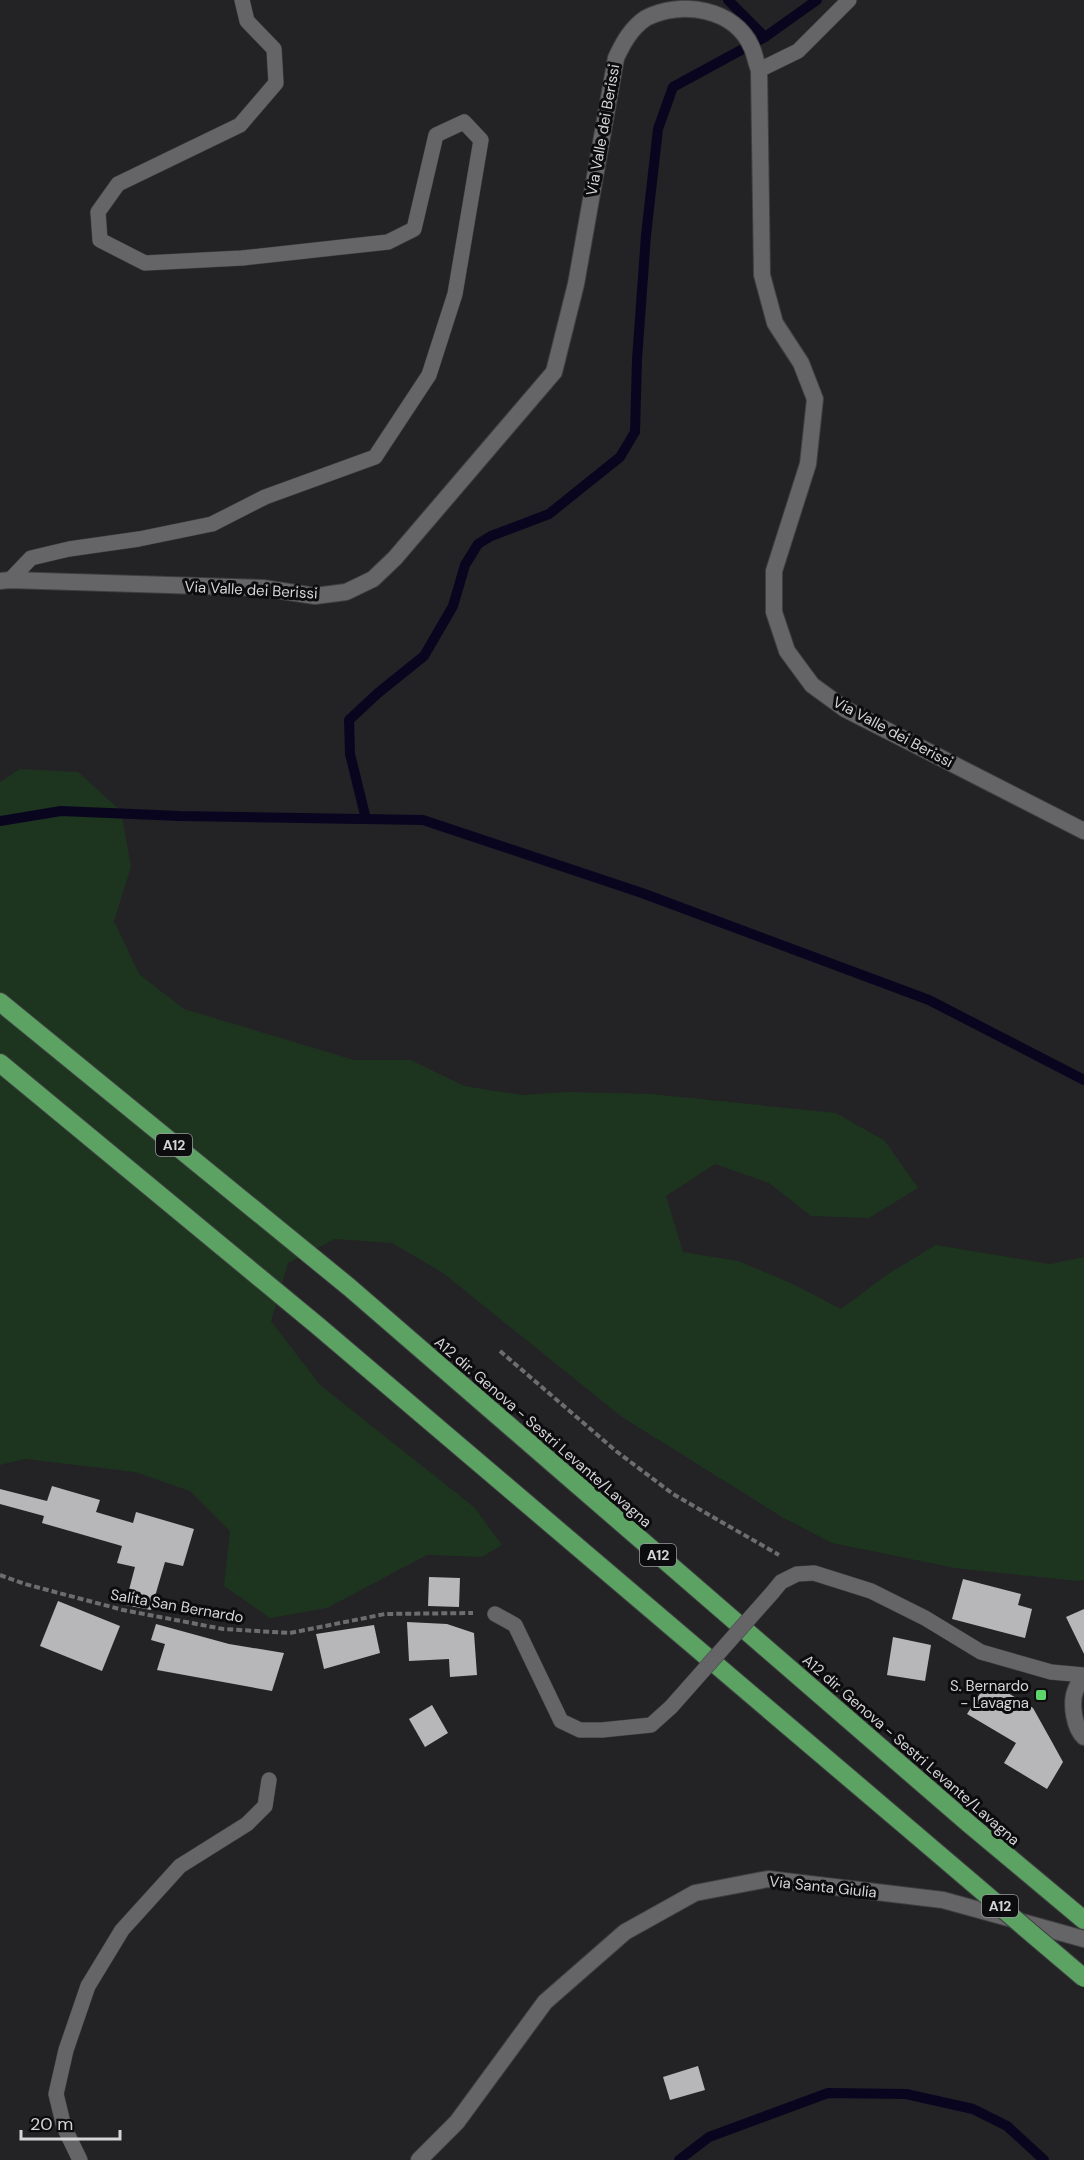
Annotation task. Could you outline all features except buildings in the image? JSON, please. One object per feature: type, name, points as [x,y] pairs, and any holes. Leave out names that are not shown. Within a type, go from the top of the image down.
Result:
[{"type":"highway","name":"A12 dir. Genova - Sestri Levante/Lavagna","points":[[0,1002],[349,1287],[968,1823],[1084,1920]]},
{"type":"highway","name":"A12","points":[[0,1063],[318,1326],[1084,1977]]},
{"type":"street","name":"Via Valle dei Berissi","points":[[5,580],[263,588],[315,596],[346,592],[373,579],[403,550],[554,372],[576,284],[616,58],[627,36],[645,19],[668,8],[692,7],[716,13],[737,27],[751,46],[759,70],[762,275],[776,323],[801,363],[816,399],[808,465],[774,571],[774,612],[787,651],[812,684],[845,709],[1084,831]]},
{"type":"street","points":[[1084,1675],[1075,1690],[1073,1704],[1079,1733],[1084,1737]]},
{"type":"street","name":"Via Santa Giulia","points":[[419,2160],[457,2122],[544,2002],[625,1932],[696,1893],[768,1879],[943,1900],[1084,1939]]},
{"type":"lane","points":[[5,580],[31,558],[69,549],[139,539],[212,524],[265,497],[375,457],[429,375],[455,294],[481,140],[464,122],[436,135],[414,229],[388,242],[242,258],[145,262],[100,240],[98,213],[118,184],[240,124],[276,83],[274,49],[247,21],[242,0]]},
{"type":"lane","points":[[759,70],[798,51],[849,0]]},
{"type":"lane","points":[[495,1614],[515,1625],[561,1721],[580,1730],[651,1725],[671,1707],[781,1582],[797,1574],[814,1573],[871,1591],[925,1618],[981,1652],[1051,1672],[1084,1675]]},
{"type":"lane","points":[[80,2160],[64,2127],[56,2094],[66,2050],[88,1986],[122,1930],[180,1866],[247,1824],[265,1806],[269,1780]]},
{"type":"path","points":[[500,1351],[616,1451],[674,1494],[748,1538],[814,1573]]},
{"type":"path","name":"Salita San Bernardo","points":[[0,1575],[25,1584],[123,1610],[223,1629],[290,1633],[385,1614],[441,1612],[495,1614]]},
{"type":"green space","points":[[20,769],[78,772],[121,811],[131,867],[114,921],[139,974],[184,1009],[354,1060],[411,1060],[464,1086],[522,1095],[568,1092],[651,1094],[836,1113],[885,1141],[918,1188],[869,1218],[811,1216],[769,1183],[715,1164],[666,1196],[683,1252],[738,1261],[791,1283],[841,1309],[888,1274],[936,1245],[1050,1264],[1084,1257],[1084,1580],[955,1568],[832,1543],[782,1517],[622,1417],[443,1273],[392,1243],[335,1239],[288,1263],[271,1321],[320,1385],[474,1507],[502,1545],[482,1557],[427,1555],[327,1608],[270,1618],[224,1586],[230,1531],[190,1491],[135,1472],[25,1459],[0,1465],[0,782]]},
{"type":"waterway","points":[[728,0],[765,37]]},
{"type":"waterway","points":[[366,819],[350,754],[349,720],[424,656],[453,606],[465,565],[478,544],[491,536],[549,514],[620,457],[635,432],[637,360],[646,235],[658,129],[673,87],[765,37],[817,0]]},
{"type":"waterway","points":[[0,821],[61,811],[180,816],[423,820],[642,893],[929,1000],[1084,1080]]},
{"type":"waterway","points":[[679,2160],[709,2137],[828,2093],[906,2094],[973,2109],[1007,2126],[1044,2160]]},
{"type":"place","name":"S. Bernardo - Lavagna","points":[[1041,1695]]}]
